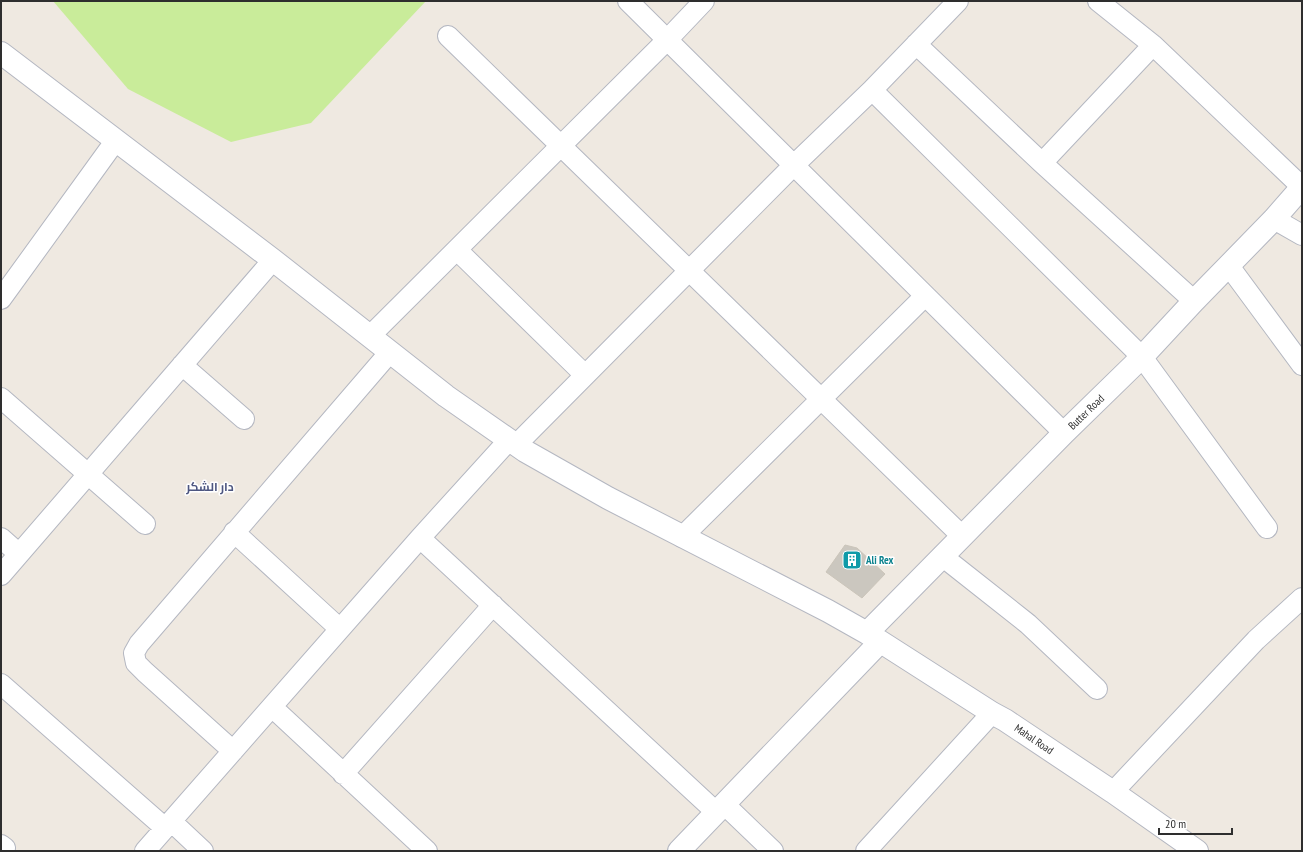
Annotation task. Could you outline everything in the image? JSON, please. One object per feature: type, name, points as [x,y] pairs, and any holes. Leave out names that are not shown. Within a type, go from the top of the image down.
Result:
[{"type":"street","points":[[628,1],[1064,433]]},
{"type":"street","points":[[370,336],[667,40],[704,1]]},
{"type":"street","points":[[145,851],[420,538],[513,443],[585,375],[794,165],[872,90],[958,1]]},
{"type":"street","points":[[1098,1],[1153,45],[1302,187]]},
{"type":"street","points":[[448,36],[560,147],[962,536]]},
{"type":"street","points":[[916,44],[1042,163],[1194,301]]},
{"type":"street","points":[[1042,163],[1153,45]]},
{"type":"street","name":"Mahal Road","points":[[1,53],[273,260],[446,396],[513,443],[608,498],[828,611],[873,637],[1004,720],[1113,792],[1197,851]]},
{"type":"street","points":[[872,90],[1142,356],[1267,528]]},
{"type":"street","points":[[1,299],[116,140]]},
{"type":"street","name":"Butter Road","points":[[679,851],[720,808],[873,637],[942,556],[1142,356],[1274,219],[1302,187]]},
{"type":"street","points":[[1274,219],[1302,235]]},
{"type":"street","points":[[457,250],[585,375]]},
{"type":"street","points":[[1,575],[273,260]]},
{"type":"street","points":[[1229,266],[1302,365]]},
{"type":"street","points":[[682,536],[925,296]]},
{"type":"street","points":[[233,751],[145,672],[136,662],[134,653],[139,644],[234,532],[390,352]]},
{"type":"street","points":[[182,365],[244,419]]},
{"type":"street","points":[[1,398],[145,524]]},
{"type":"street","points":[[234,532],[340,629]]},
{"type":"street","points":[[1,538],[19,554]]},
{"type":"street","points":[[420,538],[493,606],[720,808],[773,851]]},
{"type":"street","points":[[942,556],[1028,624],[1097,689]]},
{"type":"street","points":[[1113,792],[1256,640],[1302,598]]},
{"type":"street","points":[[343,774],[493,606]]},
{"type":"street","points":[[1,684],[168,825],[203,851]]},
{"type":"street","points":[[272,707],[427,851]]},
{"type":"street","points":[[866,851],[992,713]]},
{"type":"green space","points":[[53,1],[426,1],[311,123],[231,142],[128,89]]},
{"type":"building","name":"Ali Rex","points":[[845,545],[857,548],[885,574],[862,598],[826,572]]},
{"type":"place","name":"Ali Rex","points":[[852,560]]},
{"type":"district","name":"دار الشکر","points":[[210,486]]}]
